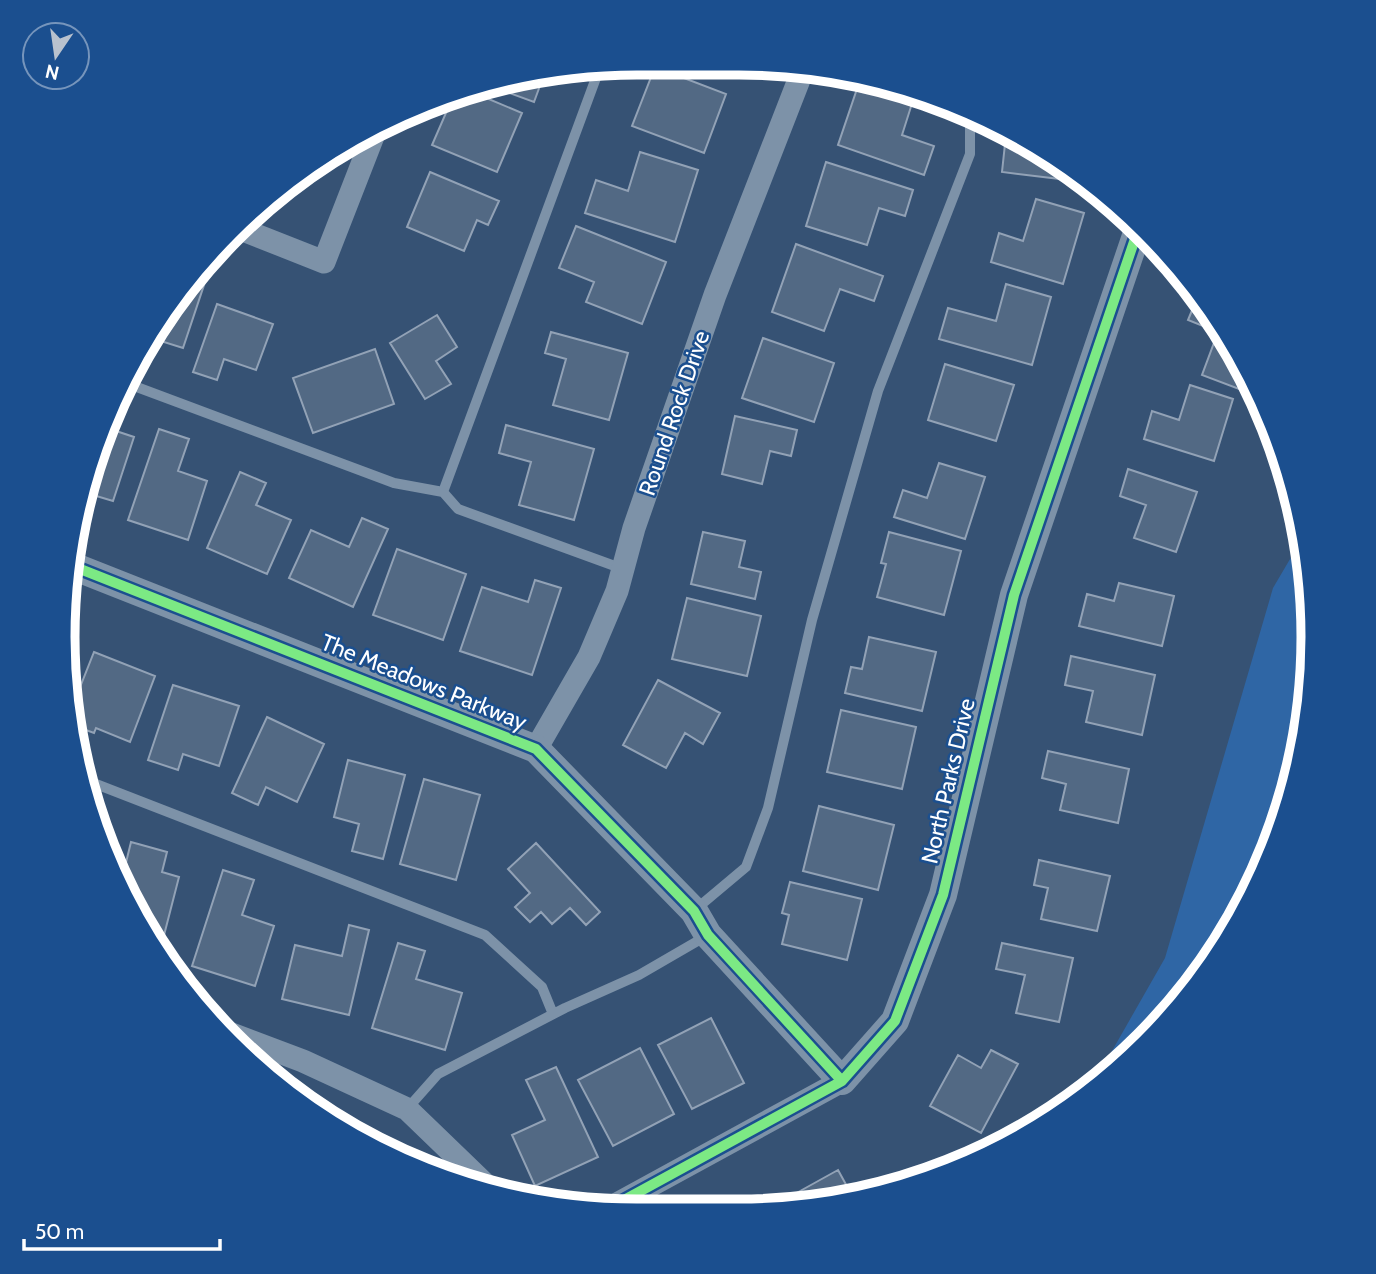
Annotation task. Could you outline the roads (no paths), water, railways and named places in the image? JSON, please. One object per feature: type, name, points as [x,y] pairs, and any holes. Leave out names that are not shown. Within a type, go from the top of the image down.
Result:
[{"type":"street","name":"Round Rock Drive","points":[[536,749],[589,657],[617,591],[635,528],[715,295],[799,79]]},
{"type":"street","points":[[248,232],[324,262],[370,143]]},
{"type":"street","name":"North Parks Drive","points":[[628,1199],[842,1081],[895,1021],[943,895],[1014,595],[1135,239]]},
{"type":"street","name":"The Meadows Parkway","points":[[79,569],[536,749],[694,911],[708,935],[842,1081]]},
{"type":"street","points":[[246,1039],[303,1061],[407,1110],[476,1175]]},
{"type":"lane","points":[[443,492],[597,76]]},
{"type":"lane","points":[[694,911],[746,867],[768,808],[811,620],[844,503],[878,391],[970,153],[970,125]]},
{"type":"lane","points":[[135,386],[394,483],[443,492],[458,509],[623,569]]},
{"type":"lane","points":[[94,783],[485,935],[542,987],[553,1014]]},
{"type":"lane","points":[[407,1110],[438,1074],[553,1014],[639,975],[708,935]]}]
